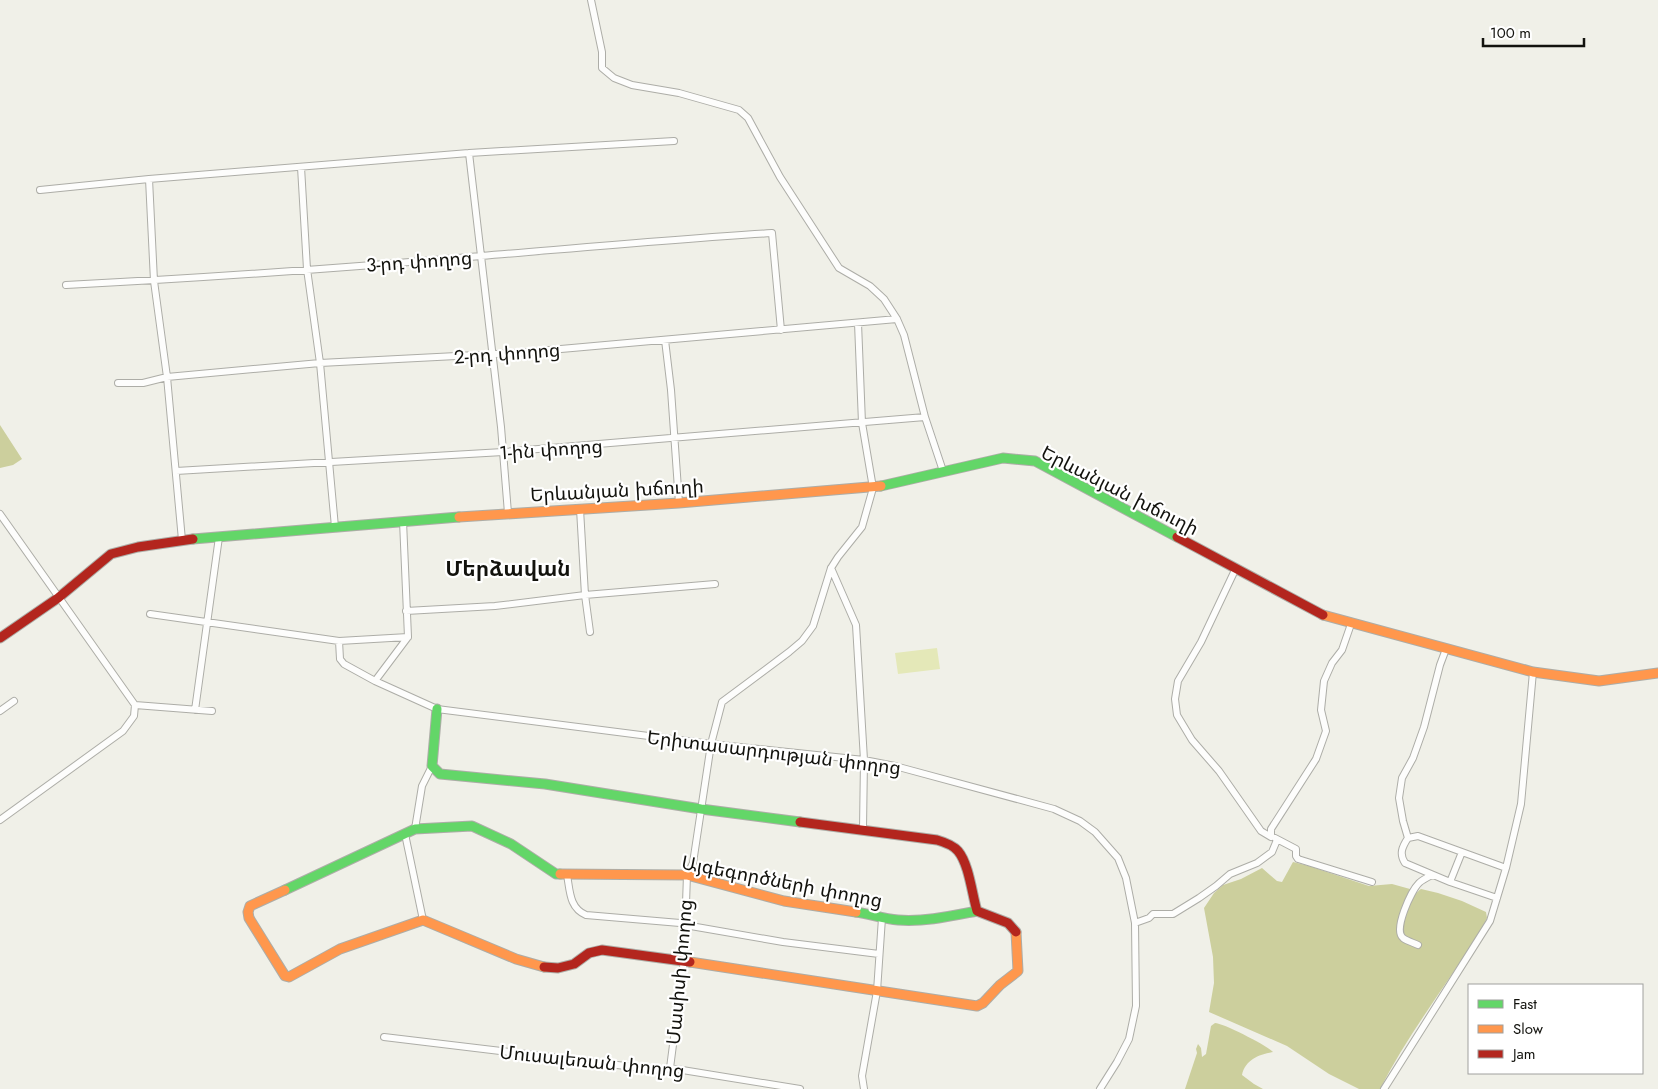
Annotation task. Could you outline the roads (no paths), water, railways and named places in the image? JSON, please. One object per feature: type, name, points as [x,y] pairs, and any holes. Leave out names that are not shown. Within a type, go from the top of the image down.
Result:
[{"type":"street","points":[[591,0],[602,52],[602,68],[614,78],[632,85],[679,93],[739,110],[748,118],[780,177],[838,268],[870,286],[884,299],[897,319],[904,335],[925,417],[943,472]]},
{"type":"street","points":[[40,190],[149,179],[469,153],[674,141]]},
{"type":"street","points":[[469,153],[503,452],[508,512]]},
{"type":"street","points":[[301,167],[307,269],[320,363],[335,527]]},
{"type":"street","points":[[149,179],[154,281],[167,377],[182,540]]},
{"type":"street","name":"3-րդ փողոց","points":[[66,285],[154,281],[481,256],[696,237],[772,233],[781,330]]},
{"type":"street","name":"2-րդ փողոց","points":[[118,383],[143,383],[167,377],[320,363],[492,355],[858,324],[897,319]]},
{"type":"street","points":[[858,324],[862,423],[873,488]]},
{"type":"street","points":[[665,340],[679,503]]},
{"type":"street","name":"1-ին փողոց","points":[[176,471],[503,452],[925,417]]},
{"type":"street","name":"Երևանյան խճուղի","points":[[0,638],[58,598],[112,554],[138,547],[182,540],[508,512],[679,503],[873,488],[1003,458],[1035,461],[1322,615],[1533,672],[1599,681],[1658,673]]},
{"type":"street","name":"Մասիսի փողոց","points":[[670,1068],[684,960],[687,875],[693,863],[711,744],[722,702],[789,652],[802,641],[813,626],[831,568],[862,528],[873,488]]},
{"type":"street","points":[[580,509],[585,595],[590,632]]},
{"type":"street","points":[[0,514],[135,705],[134,716],[122,731],[0,820]]},
{"type":"street","points":[[375,681],[408,637],[403,521]]},
{"type":"street","points":[[195,710],[219,537]]},
{"type":"street","points":[[831,568],[842,589],[856,625],[864,760],[862,830]]},
{"type":"street","points":[[1236,568],[1201,642],[1178,681],[1175,699],[1177,715],[1192,740],[1219,770],[1261,831],[1296,849],[1298,859],[1372,882]]},
{"type":"street","points":[[406,611],[495,606],[585,595],[714,584]]},
{"type":"street","points":[[150,614],[339,641],[408,637]]},
{"type":"street","points":[[1135,923],[1150,918],[1153,914],[1172,914],[1216,886],[1230,874],[1257,863],[1272,852],[1274,838],[1272,828],[1316,759],[1326,731],[1321,710],[1324,680],[1332,663],[1342,650],[1351,624]]},
{"type":"street","name":"Երիտասարդության փողոց","points":[[339,641],[340,659],[344,664],[375,681],[437,709],[711,744],[864,760],[895,766],[1054,809],[1080,821],[1095,832],[1118,858],[1126,878],[1135,923],[1136,1006],[1128,1039],[1117,1062],[1100,1089]]},
{"type":"street","points":[[1446,649],[1440,664],[1424,727],[1413,758],[1402,778],[1399,798],[1408,838],[1401,853],[1405,863],[1450,882],[1497,898]]},
{"type":"street","points":[[1384,1089],[1490,921],[1506,868],[1521,804],[1533,672]]},
{"type":"street","points":[[0,711],[14,702]]},
{"type":"street","points":[[135,705],[212,711]]},
{"type":"street","points":[[415,829],[422,786],[432,766],[437,709]]},
{"type":"street","points":[[405,834],[423,920],[540,967],[558,968],[574,964],[589,953],[602,950],[684,960],[977,1006],[983,1003],[1018,970],[1016,930],[1008,923],[977,911],[962,859],[957,850],[937,840],[701,809],[545,784],[440,774],[432,766]]},
{"type":"street","name":"Այգեգործների փողոց","points":[[423,920],[340,949],[287,977],[283,974],[249,918],[248,912],[250,906],[415,829],[472,826],[511,844],[556,874],[687,875],[784,901],[872,914],[882,918],[914,921],[977,911]]},
{"type":"street","points":[[1408,838],[1418,836],[1506,868]]},
{"type":"street","points":[[1450,882],[1462,852]]},
{"type":"street","points":[[567,875],[572,904],[581,913],[586,915],[680,923],[782,942],[879,954]]},
{"type":"street","points":[[1418,945],[1403,938],[1400,933],[1401,920],[1418,883],[1432,875]]},
{"type":"street","points":[[864,1089],[862,1076],[877,991],[882,918]]},
{"type":"street","name":"Մուսալեռան փողոց","points":[[384,1038],[659,1070],[670,1068],[800,1089]]},
{"type":"district","name":"Մերձավան","points":[[508,569]]}]
